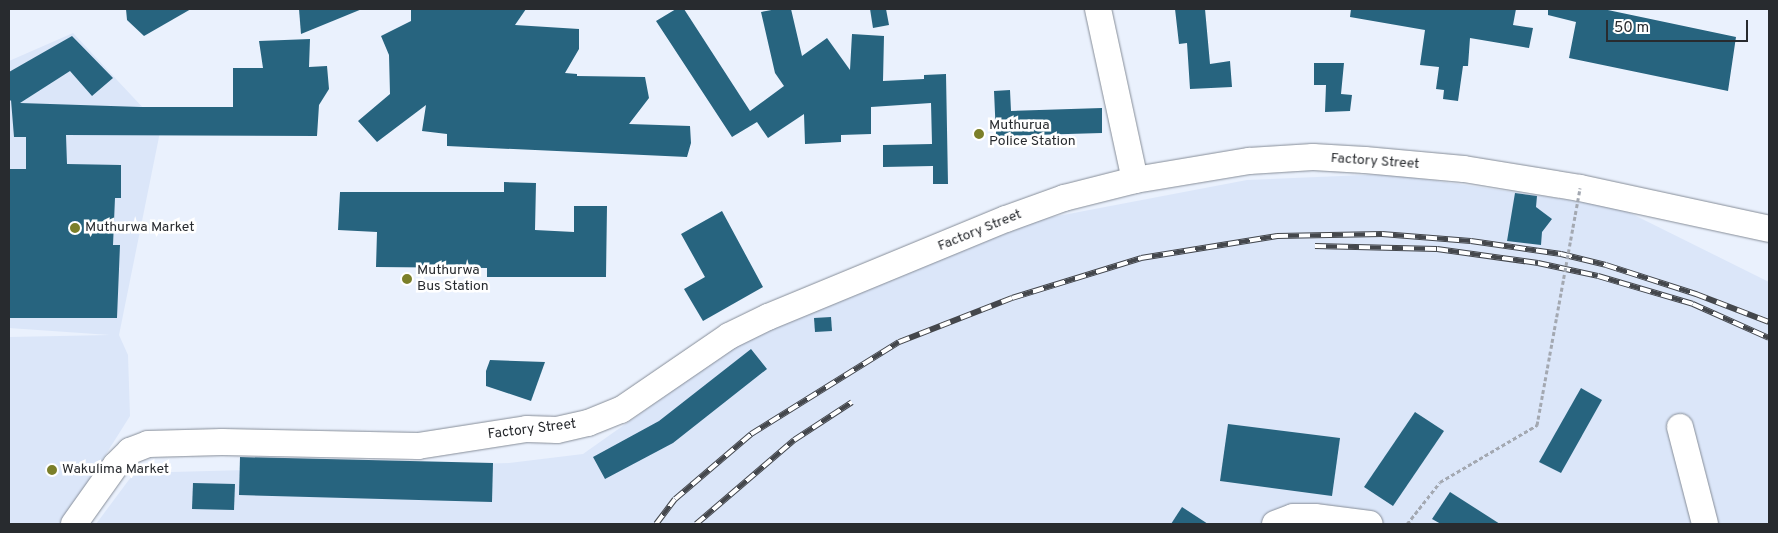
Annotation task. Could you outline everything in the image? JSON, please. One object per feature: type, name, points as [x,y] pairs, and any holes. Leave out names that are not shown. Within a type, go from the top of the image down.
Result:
[{"type":"street","points":[[1098,9],[1135,180]]},
{"type":"street","name":"Factory Street","points":[[74,524],[116,465],[130,450],[148,444],[222,442],[418,446],[527,429],[557,430],[588,423],[621,410],[729,336],[768,317],[1006,219],[1064,198],[1135,180],[1249,161],[1313,157],[1464,169],[1580,188],[1769,229]]},
{"type":"street","points":[[1680,427],[1705,524]]},
{"type":"street","points":[[1275,524],[1293,518],[1315,517],[1370,524]]},
{"type":"path","points":[[1407,524],[1440,482],[1537,425],[1580,188]]},
{"type":"shaded area","name":"Muthurwa Market","points":[[73,33],[161,127],[119,335],[128,355],[130,416],[62,524],[9,524],[9,337],[110,335],[9,328],[9,61]]},
{"type":"shaded area","points":[[1389,174],[1618,207],[1769,282],[1769,524],[96,524],[134,473],[509,463],[583,454],[754,333],[1042,219],[1247,180]]},
{"type":"building","points":[[126,9],[191,9],[144,36],[127,20]]},
{"type":"building","points":[[299,9],[362,9],[301,34]]},
{"type":"building","points":[[411,9],[526,9],[515,25],[579,29],[579,49],[565,73],[577,74],[577,76],[645,77],[649,98],[629,124],[690,126],[691,143],[687,157],[447,146],[447,134],[422,131],[426,105],[377,142],[358,121],[390,94],[389,55],[381,36],[411,21]]},
{"type":"building","points":[[676,9],[684,9],[750,111],[784,86],[775,73],[761,12],[791,9],[802,56],[827,38],[850,70],[852,34],[884,36],[883,81],[924,79],[924,75],[946,74],[948,184],[933,184],[933,166],[883,167],[883,145],[932,144],[931,103],[871,107],[871,134],[841,135],[841,142],[805,144],[804,114],[768,138],[757,122],[732,137],[656,21]]},
{"type":"building","points":[[870,9],[886,9],[889,25],[873,28]]},
{"type":"building","points":[[1175,9],[1205,9],[1210,64],[1230,61],[1232,87],[1190,89],[1187,43],[1179,44]]},
{"type":"building","points":[[1351,9],[1516,9],[1513,25],[1533,28],[1529,48],[1470,38],[1468,66],[1463,66],[1458,101],[1443,99],[1444,90],[1436,89],[1439,67],[1420,65],[1425,30],[1350,17]]},
{"type":"building","points":[[1548,9],[1603,9],[1736,37],[1728,91],[1569,58],[1576,22],[1548,15]]},
{"type":"building","name":"Muthurwa Market","points":[[72,36],[113,78],[92,96],[70,71],[20,103],[141,107],[233,107],[233,68],[263,68],[259,41],[310,39],[309,67],[327,66],[329,89],[319,105],[317,136],[66,135],[67,164],[121,165],[121,198],[115,198],[113,245],[120,245],[117,318],[9,318],[9,169],[26,169],[26,137],[14,137],[11,100],[9,102],[9,72]]},
{"type":"building","points":[[1314,63],[1344,63],[1341,94],[1352,95],[1350,111],[1325,112],[1326,85],[1314,85]]},
{"type":"building","points":[[1010,90],[1011,111],[1102,108],[1102,133],[996,136],[994,91]]},
{"type":"building","points":[[504,182],[536,183],[535,230],[574,232],[574,206],[607,206],[606,277],[487,277],[487,268],[376,267],[377,232],[338,230],[340,192],[504,192]]},
{"type":"building","points":[[1515,193],[1537,196],[1536,207],[1552,219],[1542,232],[1541,245],[1507,241]]},
{"type":"building","points":[[722,211],[763,287],[703,321],[684,289],[705,277],[681,234]]},
{"type":"building","points":[[831,317],[832,331],[815,332],[814,318]]},
{"type":"building","points":[[751,349],[767,369],[673,443],[605,479],[593,457],[659,421]]},
{"type":"building","points":[[490,360],[545,362],[531,401],[486,386],[486,371]]},
{"type":"building","points":[[1581,388],[1602,400],[1561,473],[1539,462]]},
{"type":"building","points":[[1415,412],[1444,431],[1393,506],[1364,487]]},
{"type":"building","points":[[1228,424],[1340,438],[1332,496],[1220,481]]},
{"type":"building","points":[[240,457],[493,463],[492,502],[239,495]]},
{"type":"building","points":[[193,483],[235,484],[234,510],[192,509]]},
{"type":"building","points":[[1450,492],[1500,524],[1441,524],[1432,519]]},
{"type":"building","points":[[1182,507],[1208,524],[1171,524]]},
{"type":"railway","points":[[656,524],[675,499],[751,434],[899,342],[1012,298],[1141,258],[1277,236],[1382,234],[1471,241],[1561,254],[1606,265],[1696,294],[1769,322]]},
{"type":"railway","points":[[1315,246],[1437,249],[1538,263],[1598,276],[1693,304],[1769,338]]},
{"type":"railway","points":[[696,524],[794,440],[852,402]]},
{"type":"place","name":"Muthurua Police Station","points":[[979,134]]},
{"type":"place","name":"Muthurwa Market","points":[[75,228]]},
{"type":"place","name":"Muthurwa Bus Station","points":[[407,279]]},
{"type":"place","name":"Wakulima Market","points":[[52,470]]}]
